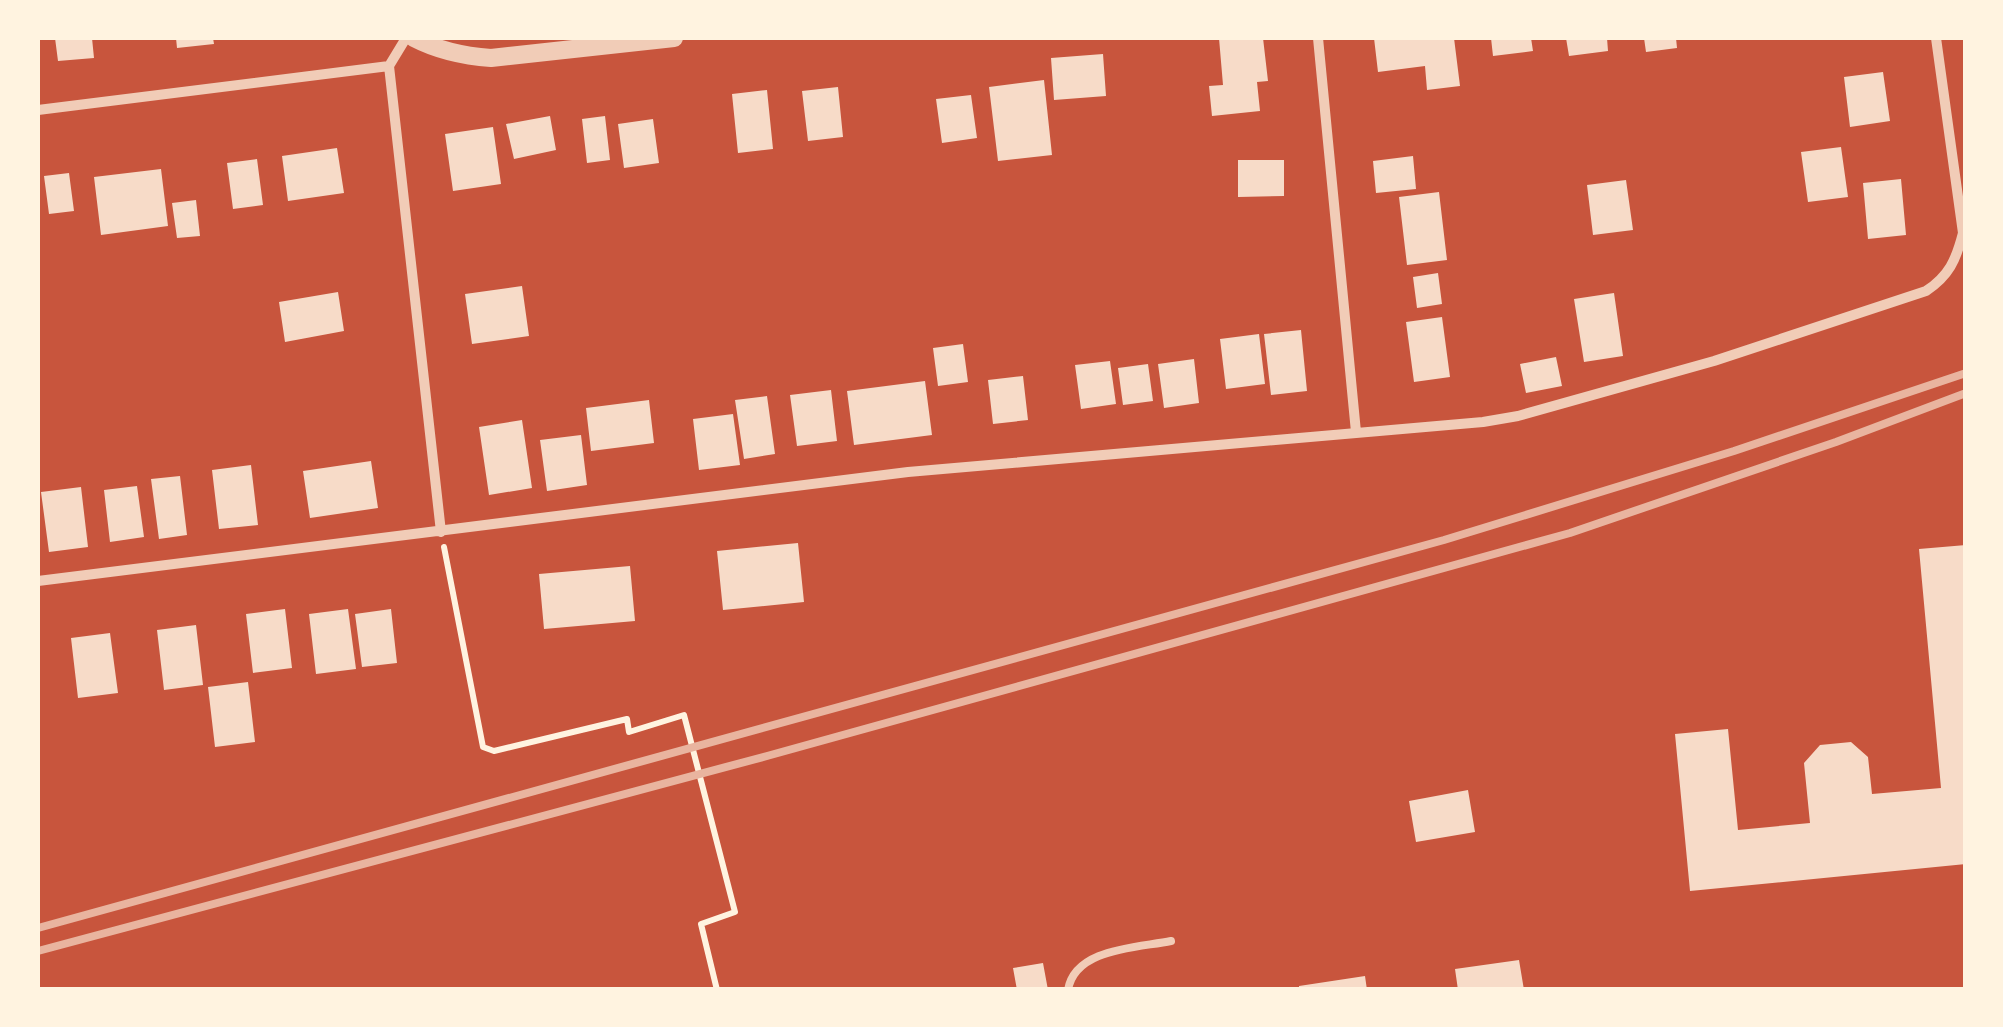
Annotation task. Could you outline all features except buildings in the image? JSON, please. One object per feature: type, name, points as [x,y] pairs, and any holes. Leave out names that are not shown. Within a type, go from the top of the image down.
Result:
[{"type":"street","points":[[406,38],[390,66],[441,532]]},
{"type":"street","points":[[414,38],[463,56],[491,58],[674,38]]},
{"type":"street","points":[[1318,38],[1356,432]]},
{"type":"street","points":[[38,581],[908,472],[1518,416],[1714,362],[1926,291],[1945,278],[1963,233],[1936,38]]},
{"type":"street","points":[[38,110],[390,66]]},
{"type":"lane","points":[[1068,990],[1080,964],[1095,957],[1171,941]]},
{"type":"path","points":[[441,532],[483,747],[494,752],[626,720],[629,732],[684,715],[735,912],[701,924],[718,990]]},
{"type":"railway","points":[[38,928],[1444,540],[1734,451],[1966,373]]},
{"type":"railway","points":[[38,951],[767,756],[1570,533],[1966,393]]}]
